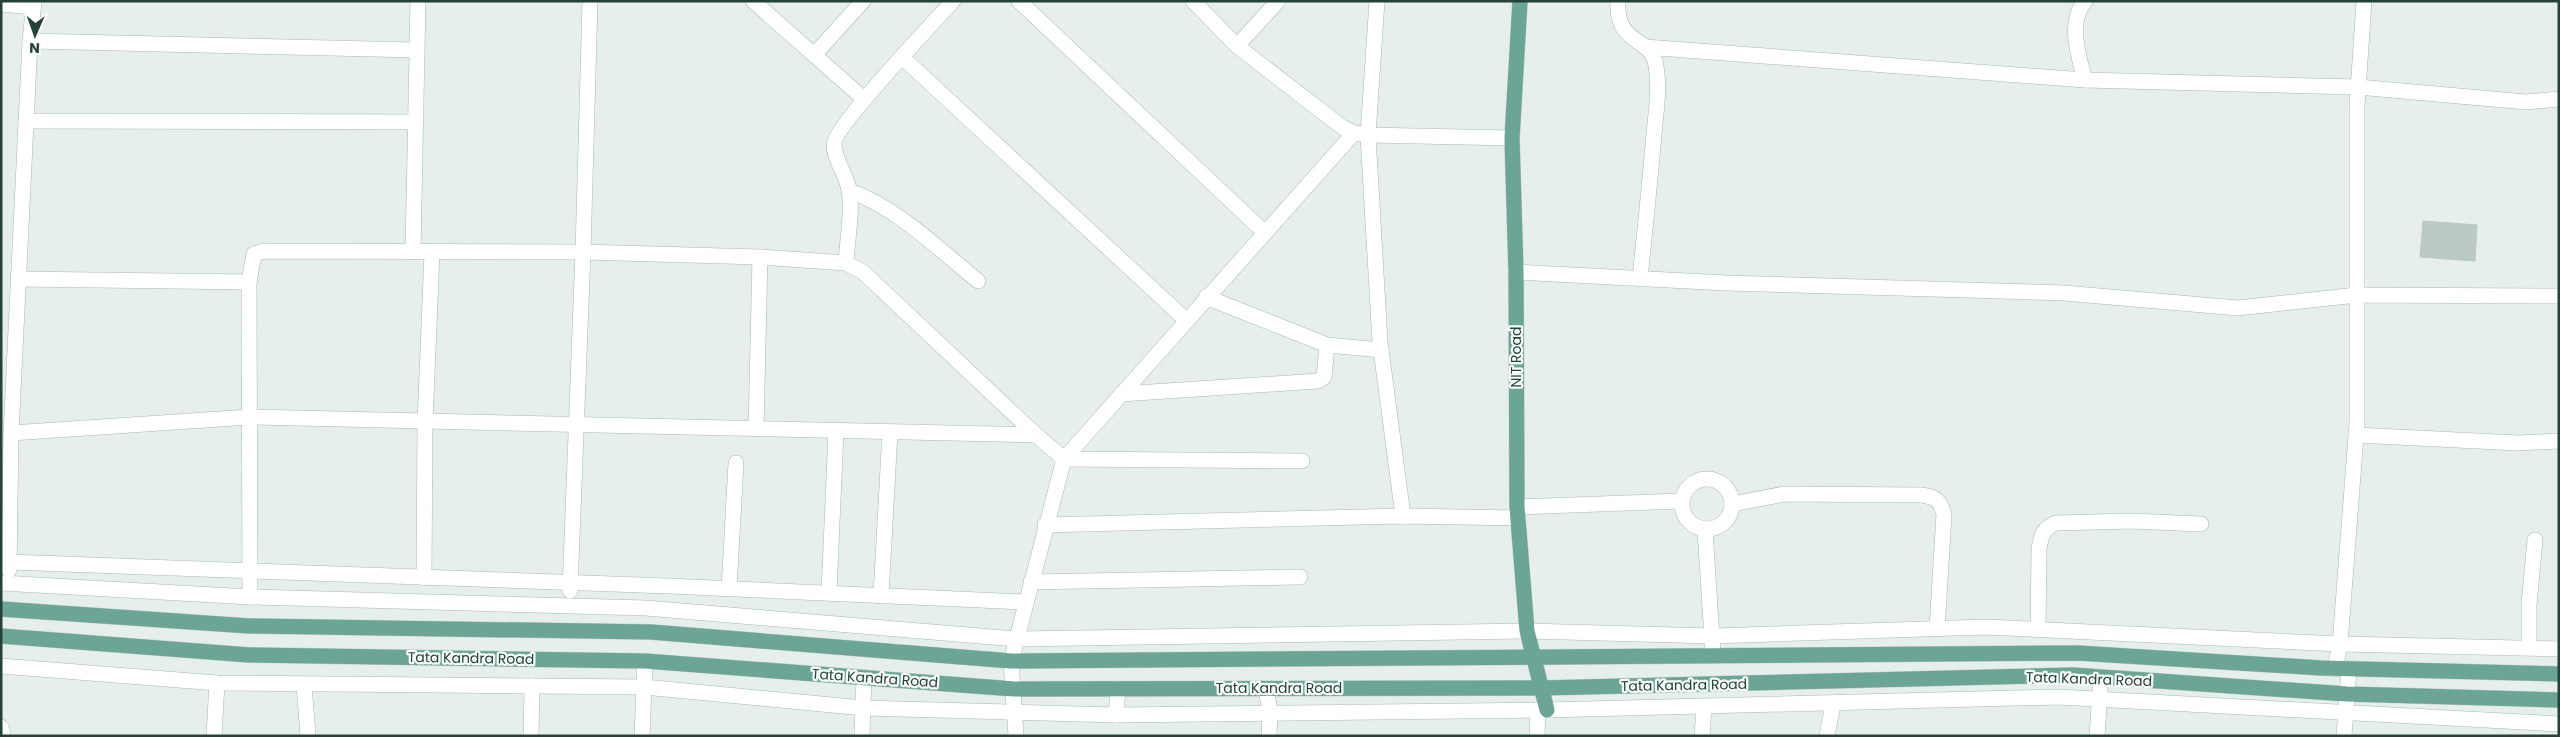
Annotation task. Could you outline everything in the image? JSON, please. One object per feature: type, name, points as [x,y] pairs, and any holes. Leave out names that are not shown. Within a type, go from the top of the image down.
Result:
[{"type":"main road","name":"NIT Road","points":[[1520,1],[1512,138],[1516,272],[1517,512],[1527,631],[1542,688],[1543,710]]},
{"type":"main road","name":"Tata Kandra Road","points":[[1,609],[249,626],[651,632],[1011,661],[1534,655],[2078,653],[2342,669],[2559,674]]},
{"type":"main road","name":"Tata Kandra Road","points":[[1,636],[249,655],[645,660],[1014,689],[1542,688],[2064,676],[2347,694],[2559,700]]},
{"type":"street","points":[[413,252],[418,1]]},
{"type":"street","points":[[753,1],[771,7],[814,55],[864,99]]},
{"type":"street","points":[[814,55],[864,1]]},
{"type":"street","points":[[846,263],[850,191],[834,144],[836,136],[864,99],[953,1]]},
{"type":"street","points":[[1018,1],[1264,232]]},
{"type":"street","points":[[1237,46],[1278,1]]},
{"type":"street","points":[[1377,1],[1361,134],[1381,350],[1403,516]]},
{"type":"street","points":[[1618,1],[1617,16],[1621,26],[1651,53],[1656,63],[1658,77],[1640,278]]},
{"type":"street","points":[[2085,1],[2081,6],[2078,18],[2076,42],[2085,80]]},
{"type":"street","points":[[2344,736],[2347,694],[2340,644],[2356,435],[2358,88],[2364,1]]},
{"type":"street","points":[[568,605],[583,252],[586,2]]},
{"type":"street","points":[[1196,2],[1237,46],[1342,127],[1361,134],[1512,138]]},
{"type":"street","points":[[1,4],[34,4],[30,41],[11,433],[9,562],[5,583],[250,597],[646,608],[1016,639],[1527,631],[1713,636],[1985,627],[2340,644],[2559,649]]},
{"type":"street","points":[[30,41],[416,50]]},
{"type":"street","points":[[1645,47],[2085,80],[2358,88],[2526,102],[2559,99]]},
{"type":"street","points":[[903,58],[1186,320]]},
{"type":"street","points":[[26,121],[415,122]]},
{"type":"street","points":[[1016,736],[1011,661],[1045,525],[1064,459],[1264,232],[1361,134]]},
{"type":"street","points":[[850,191],[874,200],[894,212],[978,282]]},
{"type":"street","points":[[250,597],[249,282],[254,254],[264,251],[583,252],[760,257],[846,263],[863,272],[1036,435],[1064,459],[1302,460]]},
{"type":"street","points":[[424,578],[425,422],[432,253]]},
{"type":"street","points":[[756,429],[760,257]]},
{"type":"street","points":[[1516,272],[2064,293],[2238,308],[2357,295],[2559,296]]},
{"type":"street","points":[[18,279],[249,282]]},
{"type":"street","points":[[1206,297],[1327,345],[1381,350]]},
{"type":"street","points":[[1121,394],[1321,380],[1324,377],[1327,345]]},
{"type":"street","points":[[11,433],[250,418],[1036,435]]},
{"type":"street","points":[[829,594],[836,431]]},
{"type":"street","points":[[881,596],[890,432]]},
{"type":"street","points":[[2356,435],[2518,443],[2559,441]]},
{"type":"street","points":[[729,589],[736,463]]},
{"type":"street","points":[[1712,479],[1726,488],[1732,504],[1727,519],[1714,529],[1705,530],[1690,524],[1682,510],[1681,501],[1688,486],[1695,482],[1712,479]]},
{"type":"street","points":[[1732,504],[1784,494],[1922,495],[1934,497],[1942,504],[1944,515],[1937,628]]},
{"type":"street","points":[[1045,525],[1517,512],[1681,501]]},
{"type":"street","points":[[2038,630],[2039,549],[2041,536],[2048,526],[2056,523],[2132,521],[2201,524]]},
{"type":"street","points":[[1705,530],[1713,654]]},
{"type":"street","points":[[2529,648],[2529,606],[2535,540]]},
{"type":"street","points":[[9,562],[1026,602]]},
{"type":"street","points":[[1031,582],[1300,577]]},
{"type":"street","points":[[642,736],[645,660]]},
{"type":"street","points":[[1,666],[217,683],[644,687],[864,708],[1116,715],[1543,710],[2058,697],[2559,724]]},
{"type":"street","points":[[2097,736],[2101,677]]},
{"type":"street","points":[[862,734],[864,678]]},
{"type":"street","points":[[214,736],[217,683]]},
{"type":"street","points":[[304,684],[308,736]]},
{"type":"street","points":[[531,736],[532,686]]},
{"type":"street","points":[[1266,688],[1270,712],[1270,736]]},
{"type":"street","points":[[1116,715],[1118,689]]},
{"type":"street","points":[[2282,689],[2282,710]]},
{"type":"street","points":[[1827,736],[1833,704]]},
{"type":"street","points":[[1702,736],[1704,706]]},
{"type":"street","points":[[1537,736],[1543,710]]},
{"type":"street","points":[[1,727],[3,736]]},
{"type":"building","points":[[2423,221],[2477,225],[2475,261],[2420,257]]}]
